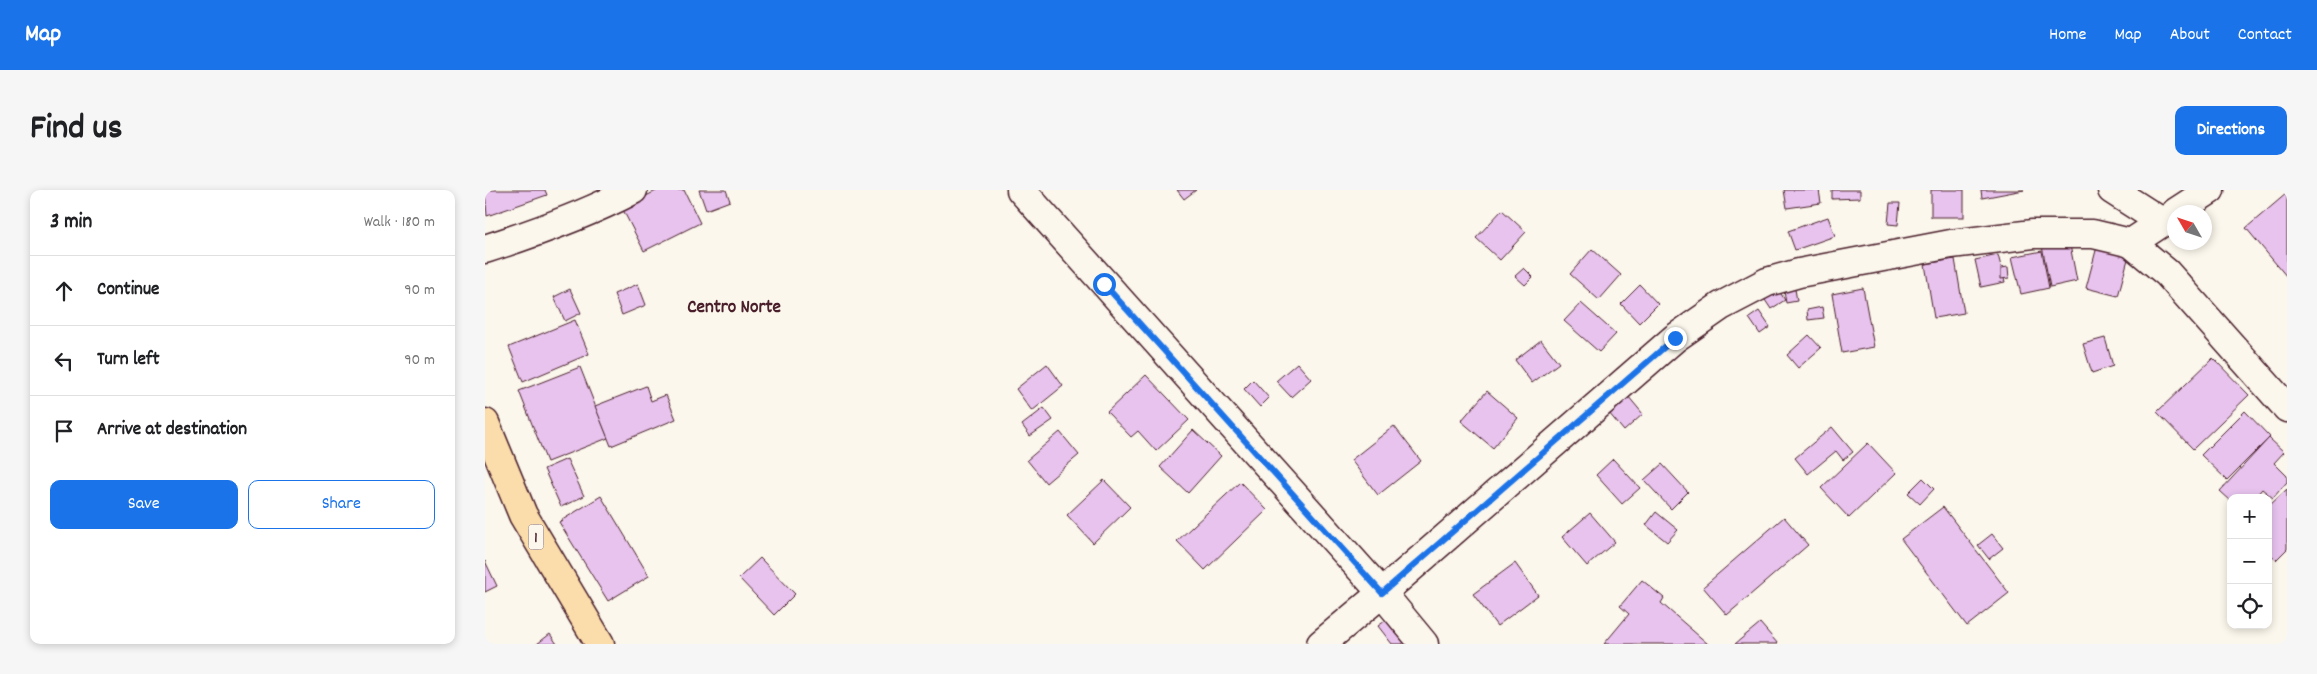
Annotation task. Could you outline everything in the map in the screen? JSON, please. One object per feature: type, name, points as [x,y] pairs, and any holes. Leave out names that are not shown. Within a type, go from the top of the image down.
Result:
[{"type":"highway","name":"1","points":[[485,423],[523,515],[600,644]]},
{"type":"street","points":[[485,249],[533,234],[614,200],[633,190]]},
{"type":"street","points":[[1021,190],[1382,593],[1424,644]]},
{"type":"street","points":[[2112,190],[2167,214]]},
{"type":"street","points":[[2188,205],[2210,190]]},
{"type":"street","points":[[2131,243],[2167,219]]},
{"type":"street","points":[[1321,644],[1675,338],[1721,306],[1767,282],[1799,273],[1951,244],[2033,234],[2093,234],[2131,243],[2167,274],[2287,408]]},
{"type":"building","points":[[485,190],[545,190],[547,195],[487,216]]},
{"type":"building","points":[[658,190],[684,190],[700,223],[644,251],[622,208]]},
{"type":"building","points":[[699,190],[726,190],[730,201],[706,210]]},
{"type":"building","points":[[1177,190],[1196,190],[1184,199]]},
{"type":"building","points":[[1784,190],[1819,190],[1821,203],[1787,208]]},
{"type":"building","points":[[1832,190],[1860,190],[1860,198],[1832,199]]},
{"type":"building","points":[[1931,190],[1964,190],[1964,217],[1931,217]]},
{"type":"building","points":[[1981,190],[2024,190],[1982,198]]},
{"type":"building","points":[[2287,193],[2287,277],[2246,228]]},
{"type":"building","points":[[1890,203],[1900,203],[1898,225],[1888,224]]},
{"type":"building","points":[[1502,210],[1526,232],[1500,260],[1476,238]]},
{"type":"building","points":[[1828,217],[1835,236],[1795,250],[1788,231]]},
{"type":"building","points":[[2099,239],[2131,248],[2118,296],[2086,288]]},
{"type":"building","points":[[2069,240],[2077,281],[2050,287],[2042,246]]},
{"type":"building","points":[[1592,249],[1621,275],[1599,300],[1570,274]]},
{"type":"building","points":[[2042,251],[2049,288],[2021,294],[2012,257]]},
{"type":"building","points":[[1998,255],[2005,282],[1981,287],[1975,260]]},
{"type":"building","points":[[1955,259],[1964,313],[1934,318],[1925,264]]},
{"type":"building","points":[[2008,267],[2009,278],[2001,279],[2001,268]]},
{"type":"building","points":[[1524,268],[1533,277],[1525,285],[1515,276]]},
{"type":"building","points":[[638,284],[646,305],[622,315],[614,294]]},
{"type":"building","points":[[1640,285],[1658,304],[1639,323],[1621,304]]},
{"type":"building","points":[[1777,288],[1785,300],[1771,309],[1763,297]]},
{"type":"building","points":[[1863,288],[1874,347],[1842,353],[1832,294]]},
{"type":"building","points":[[570,289],[581,313],[565,321],[554,297]]},
{"type":"building","points":[[1795,289],[1797,301],[1786,303],[1784,291]]},
{"type":"building","points":[[1581,303],[1616,334],[1599,352],[1564,321]]},
{"type":"building","points":[[1822,307],[1824,318],[1808,320],[1807,310]]},
{"type":"building","points":[[1759,311],[1770,327],[1760,334],[1749,318]]},
{"type":"building","points":[[575,320],[589,354],[523,382],[509,347]]},
{"type":"building","points":[[1809,335],[1821,348],[1798,368],[1787,355]]},
{"type":"building","points":[[2105,338],[2113,366],[2092,373],[2083,344]]},
{"type":"building","points":[[1541,340],[1559,363],[1532,383],[1515,360]]},
{"type":"building","points":[[2213,358],[2249,395],[2193,449],[2157,412]]},
{"type":"building","points":[[1297,363],[1311,379],[1291,397],[1276,381]]},
{"type":"building","points":[[1047,364],[1063,386],[1032,411],[1016,389]]},
{"type":"building","points":[[580,367],[608,438],[547,462],[519,391]]},
{"type":"building","points":[[1146,375],[1189,420],[1156,451],[1138,431],[1131,437],[1107,412]]},
{"type":"building","points":[[1253,380],[1269,398],[1260,407],[1244,389]]},
{"type":"building","points":[[646,386],[651,401],[666,395],[676,419],[611,446],[595,406]]},
{"type":"building","points":[[1487,391],[1518,418],[1493,448],[1461,421]]},
{"type":"building","points":[[1628,396],[1643,414],[1624,431],[1609,413]]},
{"type":"building","points":[[1044,408],[1053,420],[1030,436],[1022,425]]},
{"type":"building","points":[[2245,411],[2270,437],[2227,480],[2201,455]]},
{"type":"building","points":[[1394,426],[1421,461],[1378,495],[1351,460]]},
{"type":"building","points":[[1832,427],[1853,452],[1843,460],[1836,451],[1808,474],[1795,458]]},
{"type":"building","points":[[1193,430],[1221,456],[1188,493],[1160,467]]},
{"type":"building","points":[[1060,432],[1079,455],[1046,483],[1027,460]]},
{"type":"building","points":[[2269,438],[2284,452],[2274,463],[2287,476],[2287,482],[2273,498],[2272,494],[2268,494],[2262,489],[2258,494],[2227,494],[2227,497],[2220,491]]},
{"type":"building","points":[[1868,443],[1896,473],[1849,518],[1821,488]]},
{"type":"building","points":[[567,459],[584,496],[561,507],[544,469]]},
{"type":"building","points":[[1613,459],[1640,488],[1622,504],[1596,475]]},
{"type":"building","points":[[1662,464],[1688,492],[1671,509],[1644,480]]},
{"type":"building","points":[[1923,478],[1934,489],[1920,504],[1908,493]]},
{"type":"building","points":[[1104,480],[1130,507],[1093,543],[1067,515]]},
{"type":"building","points":[[1240,482],[1267,510],[1205,570],[1177,541]]},
{"type":"building","points":[[2287,489],[2287,549],[2276,560],[2272,556],[2272,503]]},
{"type":"building","points":[[601,496],[649,576],[608,601],[559,522]]},
{"type":"building","points":[[1943,507],[2009,593],[1967,626],[1901,539]]},
{"type":"building","points":[[1656,512],[1678,530],[1667,542],[1646,525]]},
{"type":"building","points":[[1590,513],[1615,542],[1587,566],[1562,537]]},
{"type":"building","points":[[1784,517],[1808,545],[1727,615],[1703,587]]},
{"type":"building","points":[[1992,534],[2003,548],[1989,559],[1978,545]]},
{"type":"building","points":[[760,558],[795,594],[774,615],[739,578]]},
{"type":"building","points":[[485,561],[497,586],[485,592]]},
{"type":"building","points":[[1515,563],[1538,595],[1497,626],[1473,594]]},
{"type":"building","points":[[1642,580],[1664,598],[1661,603],[1708,644],[1604,644],[1629,614],[1620,606]]},
{"type":"building","points":[[1392,616],[1409,639],[1402,644],[1392,644],[1378,626]]},
{"type":"building","points":[[1760,623],[1778,644],[1735,644]]},
{"type":"building","points":[[550,634],[557,644],[537,644]]},
{"type":"district","name":"Centro Norte","points":[[734,305]]},
{"type":"route","points":[[1104,284],[1382,593],[1675,338]]}]
